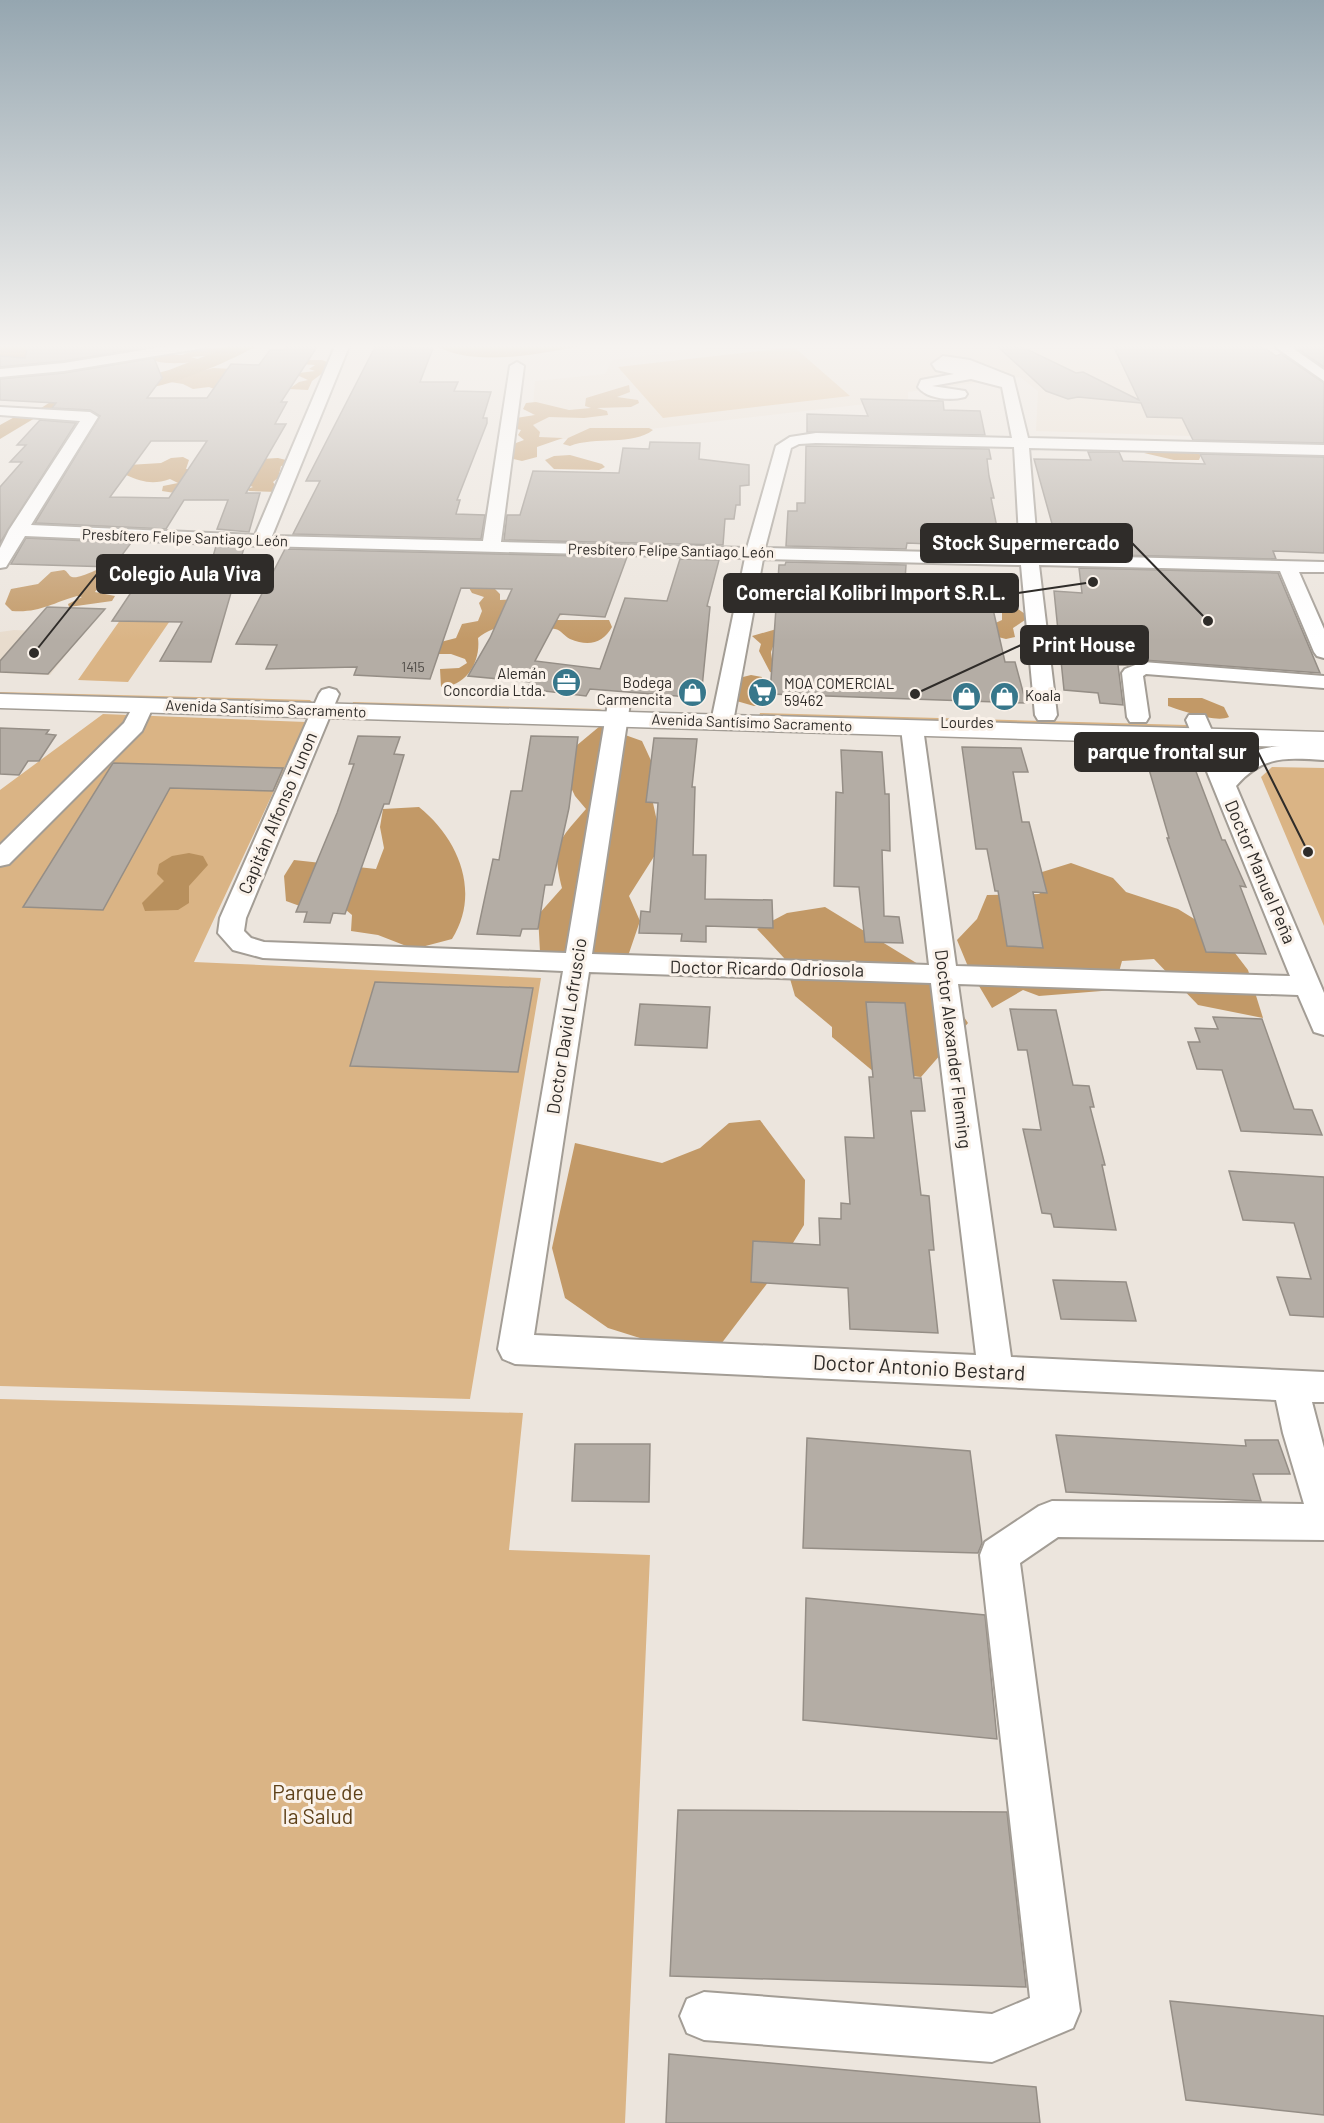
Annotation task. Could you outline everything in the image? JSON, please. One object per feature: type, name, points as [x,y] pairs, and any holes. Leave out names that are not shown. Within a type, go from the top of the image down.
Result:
[{"type":"main road","name":"Avenida Santísimo Sacramento","points":[[0,685],[326,702],[723,714],[1138,717],[1200,728],[1280,738],[1324,740]]},
{"type":"main road","name":"Avenida Santísimo Sacramento","points":[[0,701],[142,705],[326,702]]},
{"type":"main road","name":"Avenida Santísimo Sacramento","points":[[723,714],[912,728],[1200,728],[1324,723]]},
{"type":"street","points":[[0,563],[18,530],[73,443]]},
{"type":"street","points":[[261,541],[302,443]]},
{"type":"street","points":[[491,547],[505,443]]},
{"type":"street","points":[[723,714],[755,552],[784,446],[789,443]]},
{"type":"street","points":[[1021,443],[1029,559],[1046,715]]},
{"type":"street","points":[[1062,443],[1324,450]]},
{"type":"street","name":"Presbítero Felipe Santiago León","points":[[18,530],[261,541],[1324,567]]},
{"type":"street","points":[[1287,566],[1324,652]]},
{"type":"street","points":[[1138,717],[1132,673],[1143,668],[1324,682]]},
{"type":"street","points":[[1132,685],[1324,695]]},
{"type":"street","name":"Capitán Alfonso Tunon","points":[[231,933],[233,918],[326,702]]},
{"type":"street","points":[[0,859],[134,726],[142,705]]},
{"type":"street","name":"Doctor David Lofruscio","points":[[515,1349],[618,711]]},
{"type":"street","name":"Doctor Alexander Fleming","points":[[912,728],[995,1371]]},
{"type":"street","name":"Doctor Manuel Peña","points":[[1200,728],[1324,1025]]},
{"type":"street","points":[[1280,738],[1324,753]]},
{"type":"street","points":[[1224,785],[1244,764],[1255,759],[1299,752],[1324,753]]},
{"type":"street","name":"Doctor Ricardo Odriosola","points":[[231,933],[242,944],[263,950],[576,964],[943,973],[1308,986]]},
{"type":"street","name":"Doctor Antonio Bestard","points":[[515,1349],[1307,1386]]},
{"type":"street","points":[[1307,1386],[1301,1433],[1324,1508]]},
{"type":"street","points":[[704,2016],[992,2038],[1056,2011],[999,1555],[1052,1519],[1324,1522]]},
{"type":"shaded area","points":[[516,443],[548,443],[537,447],[537,457],[522,461],[496,455],[497,450]]},
{"type":"shaded area","points":[[564,443],[580,443],[570,446]]},
{"type":"shaded area","points":[[1185,448],[1201,455],[1199,460],[1174,460],[1144,453]]},
{"type":"shaded area","points":[[570,455],[602,464],[605,467],[599,470],[554,469],[545,460],[554,456]]},
{"type":"shaded area","points":[[183,457],[189,460],[186,469],[195,469],[181,494],[162,491],[163,486],[178,483],[170,479],[148,482],[126,475],[128,465],[161,463],[171,458]]},
{"type":"shaded area","points":[[278,458],[290,461],[287,465],[281,466],[278,478],[273,482],[276,486],[281,486],[277,492],[249,491],[247,489],[253,487],[248,485],[252,475],[259,472],[250,470],[261,459]]},
{"type":"shaded area","points":[[112,566],[127,585],[119,590],[103,584],[95,592],[115,596],[112,601],[69,607],[68,604],[82,597],[77,596],[38,609],[22,611],[12,611],[5,604],[11,589],[38,584],[51,572],[64,570],[70,576],[78,577]]},
{"type":"shaded area","points":[[469,588],[494,588],[500,594],[500,600],[517,599],[580,613],[554,616],[553,620],[609,620],[612,627],[600,640],[589,643],[568,638],[557,630],[546,628],[514,626],[494,629],[478,638],[477,656],[470,672],[458,683],[441,687],[440,669],[459,668],[467,663],[465,659],[451,654],[438,654],[433,644],[456,638],[462,624],[478,621],[482,611],[479,603],[484,597],[472,593]]},
{"type":"shaded area","points":[[1002,609],[1018,609],[1025,614],[1025,620],[1013,628],[1015,637],[1006,639],[994,636],[991,625],[1002,620]]},
{"type":"shaded area","points":[[780,628],[771,652],[774,673],[770,672],[759,651],[761,644],[752,636]]},
{"type":"shaded area","points":[[14,630],[83,633],[50,675],[0,673],[0,632]]},
{"type":"shaded area","points":[[751,675],[762,677],[764,688],[772,694],[769,704],[754,706],[733,700],[731,680]]},
{"type":"shaded area","points":[[1168,698],[1202,698],[1224,707],[1229,717],[1216,719],[1182,711],[1168,706]]},
{"type":"shaded area","points":[[600,726],[642,741],[654,767],[653,803],[662,844],[629,896],[640,921],[628,956],[573,966],[540,952],[538,915],[562,888],[557,862],[560,844],[569,828],[586,809],[575,796],[564,773],[576,746]]},
{"type":"shaded area","points":[[419,807],[445,835],[455,851],[461,868],[465,885],[465,903],[461,921],[452,939],[414,949],[378,935],[351,931],[352,915],[333,899],[308,909],[286,901],[284,876],[294,860],[376,869],[384,848],[380,827],[383,809]]},
{"type":"shaded area","points":[[189,853],[203,856],[208,865],[189,886],[189,903],[178,910],[145,911],[142,903],[164,881],[157,874],[159,864],[172,856]]},
{"type":"shaded area","points":[[1071,863],[1113,878],[1126,892],[1178,909],[1222,936],[1248,970],[1263,1018],[1198,1005],[1154,959],[1122,961],[1114,990],[1039,996],[1023,990],[992,1008],[969,969],[957,940],[977,919],[987,895],[1040,894],[1026,877]]},
{"type":"shaded area","points":[[825,907],[936,975],[968,1023],[921,1077],[874,1072],[832,1037],[832,1027],[795,996],[784,958],[757,929],[787,913]]},
{"type":"shaded area","points":[[760,1120],[805,1180],[804,1225],[772,1277],[721,1344],[659,1344],[608,1328],[565,1298],[552,1248],[575,1143],[662,1163],[700,1148],[729,1123]]},
{"type":"green space","points":[[149,579],[198,580],[128,682],[78,680]]},
{"type":"green space","points":[[0,692],[310,700],[312,702],[309,704],[0,695]]},
{"type":"green space","points":[[353,702],[599,709],[602,710],[352,705]]},
{"type":"green space","points":[[760,713],[1186,725],[1189,727],[759,716]]},
{"type":"green space","points":[[103,714],[306,722],[194,962],[541,978],[470,1399],[0,1386],[0,790]]},
{"type":"green space","points":[[1272,767],[1324,768],[1324,926],[1261,777]]},
{"type":"green space","name":"Parque de la Salud","points":[[0,1399],[523,1413],[509,1550],[650,1555],[625,2123],[0,2123]]},
{"type":"building","points":[[19,443],[63,443],[0,543],[0,487],[22,462],[10,462],[26,445],[17,445]]},
{"type":"building","points":[[84,443],[149,443],[110,497],[169,498],[206,443],[275,443],[246,493],[260,493],[249,532],[217,529],[228,500],[184,500],[166,529],[35,523]]},
{"type":"building","points":[[326,443],[479,443],[457,500],[460,500],[456,514],[485,515],[481,539],[293,534],[320,481],[306,481]]},
{"type":"building","points":[[650,443],[700,443],[699,459],[749,465],[749,485],[740,486],[740,505],[736,505],[734,519],[725,519],[723,545],[504,540],[507,515],[520,515],[533,471],[619,473],[623,448],[649,449]]},
{"type":"building","points":[[806,446],[989,449],[991,459],[987,459],[994,498],[991,498],[1001,547],[907,543],[906,549],[786,546],[788,511],[797,511],[797,503],[805,503]]},
{"type":"building","points":[[1088,452],[1119,452],[1123,461],[1205,464],[1200,454],[1324,457],[1324,553],[1273,551],[1276,559],[1077,554],[1076,550],[1059,549],[1034,459],[1091,460]]},
{"type":"building","points":[[26,538],[131,543],[113,567],[11,564]]},
{"type":"building","points":[[216,546],[244,548],[211,662],[160,661],[182,622],[112,621],[144,573],[208,574]]},
{"type":"building","points":[[285,549],[627,557],[605,617],[560,614],[535,661],[600,669],[625,598],[667,601],[680,559],[719,560],[707,606],[710,607],[701,698],[590,689],[586,696],[527,689],[531,682],[468,676],[490,638],[512,589],[461,588],[430,679],[354,675],[357,667],[266,669],[277,645],[236,644]]},
{"type":"building","points":[[786,562],[906,565],[905,581],[988,587],[1005,662],[1015,662],[1026,703],[770,694],[779,565],[785,565]]},
{"type":"building","points":[[1079,568],[1278,573],[1320,673],[1143,660],[1128,665],[1118,665],[1123,705],[1100,703],[1098,693],[1064,690],[1054,591],[1082,593]]},
{"type":"building","points":[[47,607],[105,609],[48,674],[0,672],[0,661]]},
{"type":"building","points":[[0,728],[49,730],[46,734],[56,735],[39,761],[28,761],[19,775],[0,774]]},
{"type":"building","points":[[358,736],[400,737],[394,754],[404,755],[389,804],[384,804],[345,914],[333,913],[330,923],[304,922],[307,912],[296,912],[337,813],[354,764],[349,764]]},
{"type":"building","points":[[531,736],[578,737],[569,808],[552,885],[545,885],[538,929],[522,929],[520,936],[477,934],[493,859],[499,860],[511,791],[522,791]]},
{"type":"building","points":[[654,738],[697,739],[692,787],[695,787],[693,855],[706,855],[705,899],[772,900],[773,928],[706,926],[706,942],[681,941],[682,934],[639,933],[641,911],[650,912],[658,803],[646,802]]},
{"type":"building","points":[[962,747],[1021,748],[1028,772],[1013,772],[1022,822],[1029,822],[1047,893],[1033,892],[1043,948],[1007,946],[998,891],[995,891],[987,849],[976,849]]},
{"type":"building","points":[[841,750],[882,752],[885,794],[889,794],[890,851],[882,850],[884,916],[899,917],[903,943],[865,942],[859,887],[834,886],[836,792],[843,793]]},
{"type":"building","points":[[1146,759],[1192,761],[1222,840],[1225,840],[1246,887],[1240,886],[1266,954],[1206,952],[1167,838],[1169,838]]},
{"type":"building","points":[[113,763],[283,768],[273,791],[170,788],[103,910],[23,907]]},
{"type":"building","points":[[375,982],[533,988],[518,1072],[350,1066]]},
{"type":"building","points":[[866,1002],[905,1003],[914,1078],[921,1078],[925,1111],[911,1111],[921,1195],[929,1196],[934,1250],[929,1250],[938,1333],[850,1329],[848,1288],[751,1282],[753,1241],[820,1245],[819,1218],[841,1219],[841,1203],[850,1204],[845,1137],[874,1138],[869,1077],[873,1077]]},
{"type":"building","points":[[640,1004],[710,1007],[707,1048],[635,1045]]},
{"type":"building","points":[[1010,1009],[1056,1010],[1073,1085],[1089,1086],[1094,1107],[1090,1107],[1105,1165],[1102,1165],[1116,1230],[1054,1227],[1051,1214],[1042,1213],[1023,1129],[1041,1130],[1027,1050],[1018,1050]]},
{"type":"building","points":[[1213,1017],[1262,1019],[1294,1109],[1312,1110],[1322,1135],[1241,1131],[1222,1070],[1197,1069],[1188,1042],[1200,1042],[1195,1028],[1218,1029]]},
{"type":"building","points":[[1229,1171],[1324,1177],[1324,1317],[1290,1315],[1277,1277],[1311,1279],[1294,1223],[1243,1220]]},
{"type":"building","points":[[1053,1280],[1126,1282],[1136,1321],[1061,1319]]},
{"type":"building","points":[[1056,1435],[1246,1446],[1245,1440],[1278,1440],[1290,1474],[1253,1474],[1261,1501],[1066,1492]]},
{"type":"building","points":[[807,1438],[970,1451],[982,1543],[978,1553],[803,1548]]},
{"type":"building","points":[[575,1444],[650,1444],[649,1502],[572,1501]]},
{"type":"building","points":[[806,1598],[985,1615],[997,1739],[803,1720]]},
{"type":"building","points":[[678,1810],[1007,1812],[1026,1987],[670,1976]]},
{"type":"building","points":[[1170,2001],[1324,2016],[1324,2115],[1186,2100]]},
{"type":"building","points":[[669,2054],[1036,2087],[1040,2123],[666,2123]]},
{"type":"place","name":"Comercial Kolibri Import S.R.L.","points":[[1093,582]]},
{"type":"place","name":"Stock Supermercado","points":[[1208,621]]},
{"type":"place","name":"Colegio Aula Viva","points":[[34,653]]},
{"type":"place","name":"Alemán Concordia Ltda.","points":[[567,683]]},
{"type":"place","name":"Bodega Carmencita","points":[[693,692]]},
{"type":"place","name":"MOA COMERCIAL 59462","points":[[763,693]]},
{"type":"place","name":"Print House","points":[[915,694]]},
{"type":"place","name":"Lourdes","points":[[967,696]]},
{"type":"place","name":"Koala","points":[[1004,696]]},
{"type":"place","name":"parque frontal sur","points":[[1308,852]]}]
